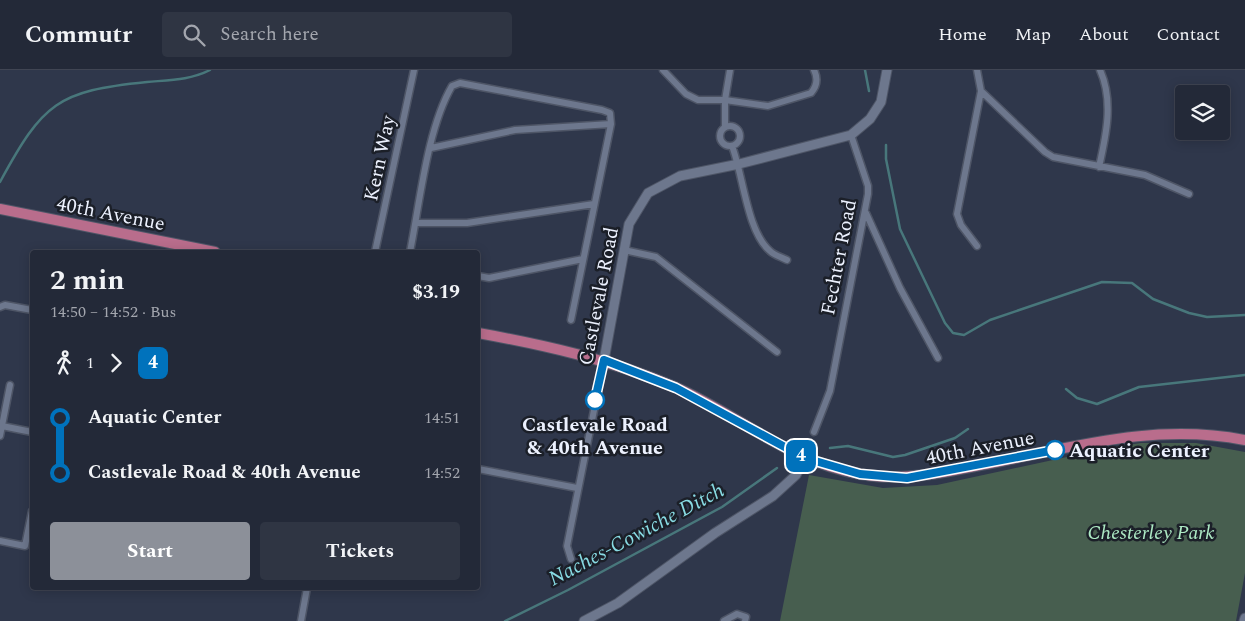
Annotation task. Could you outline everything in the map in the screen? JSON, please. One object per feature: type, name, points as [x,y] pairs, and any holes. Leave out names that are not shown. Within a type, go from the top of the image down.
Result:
[{"type":"main road","name":"40th Avenue","points":[[0,208],[205,250]]},
{"type":"main road","name":"40th Avenue","points":[[480,332],[604,360],[676,388],[805,458],[860,474],[907,478],[1151,433],[1195,432],[1245,440]]},
{"type":"street","name":"Kern Way","points":[[376,250],[414,70]]},
{"type":"street","points":[[663,70],[691,97],[712,101],[725,100],[768,106],[807,96],[815,88],[817,76],[814,70]]},
{"type":"street","points":[[730,70],[725,100],[725,127],[721,132],[720,138],[726,145],[732,146]]},
{"type":"street","points":[[851,135],[870,119],[881,102],[887,70]]},
{"type":"street","points":[[977,70],[981,91],[957,214],[961,226],[977,246]]},
{"type":"street","points":[[1099,167],[1106,133],[1107,98],[1100,70]]},
{"type":"street","points":[[410,250],[430,148],[444,100],[452,86],[460,84],[610,113],[611,124],[571,320]]},
{"type":"street","points":[[981,91],[1045,152],[1053,157],[1146,175],[1189,194]]},
{"type":"street","points":[[430,148],[515,130],[611,124]]},
{"type":"street","points":[[725,127],[735,127],[739,132],[739,139],[732,146]]},
{"type":"street","name":"Castlevale Road","points":[[571,559],[567,546],[577,488],[604,360],[629,224],[648,193],[680,176],[739,164],[851,135]]},
{"type":"street","name":"Fechter Road","points":[[814,432],[830,391],[865,212],[868,186],[851,135]]},
{"type":"street","points":[[732,146],[739,164],[756,233],[770,251],[787,260]]},
{"type":"street","points":[[416,223],[468,223],[594,204]]},
{"type":"street","points":[[865,212],[900,288],[938,358]]},
{"type":"street","points":[[624,250],[656,257],[777,352]]},
{"type":"street","points":[[480,276],[489,278],[583,259]]},
{"type":"street","points":[[0,307],[6,305],[30,310]]},
{"type":"street","points":[[0,436],[10,385]]},
{"type":"street","points":[[2,426],[30,432]]},
{"type":"street","points":[[584,621],[618,604],[716,532],[773,496],[796,475],[805,458]]},
{"type":"street","points":[[480,469],[577,488]]},
{"type":"street","points":[[0,541],[25,546],[30,521]]},
{"type":"street","points":[[301,621],[307,590]]},
{"type":"street","points":[[724,621],[736,614],[746,617],[745,621]]},
{"type":"green space","name":"Chesterley Park","points":[[1141,443],[1196,443],[1245,452],[1245,573],[1236,621],[780,621],[809,475],[883,488],[937,485],[1113,447]]},
{"type":"waterway","points":[[0,182],[28,134],[56,106],[72,97],[92,90],[188,78],[210,70]]},
{"type":"waterway","points":[[865,70],[869,91]]},
{"type":"waterway","points":[[886,145],[886,159],[900,229],[945,323],[953,333],[964,335],[990,320],[1102,282],[1132,283],[1153,299],[1189,313],[1207,317],[1245,315]]},
{"type":"waterway","name":"Naches-Cowiche Ditch","points":[[1066,389],[1077,398],[1097,404],[1139,387],[1245,375]]},
{"type":"waterway","name":"Naches-Cowiche Ditch","points":[[830,448],[848,446],[893,457],[905,455],[955,438],[968,429]]},
{"type":"waterway","name":"Naches-Cowiche Ditch","points":[[505,621],[568,590],[722,507],[777,468]]},
{"type":"bus line","name":"4","points":[[595,400],[604,360],[676,388],[805,458],[860,474],[907,478],[1055,450]]},
{"type":"place","name":"Castlevale Road & 40th Avenue","points":[[595,400]]},
{"type":"place","name":"Aquatic Center","points":[[1055,450]]}]
